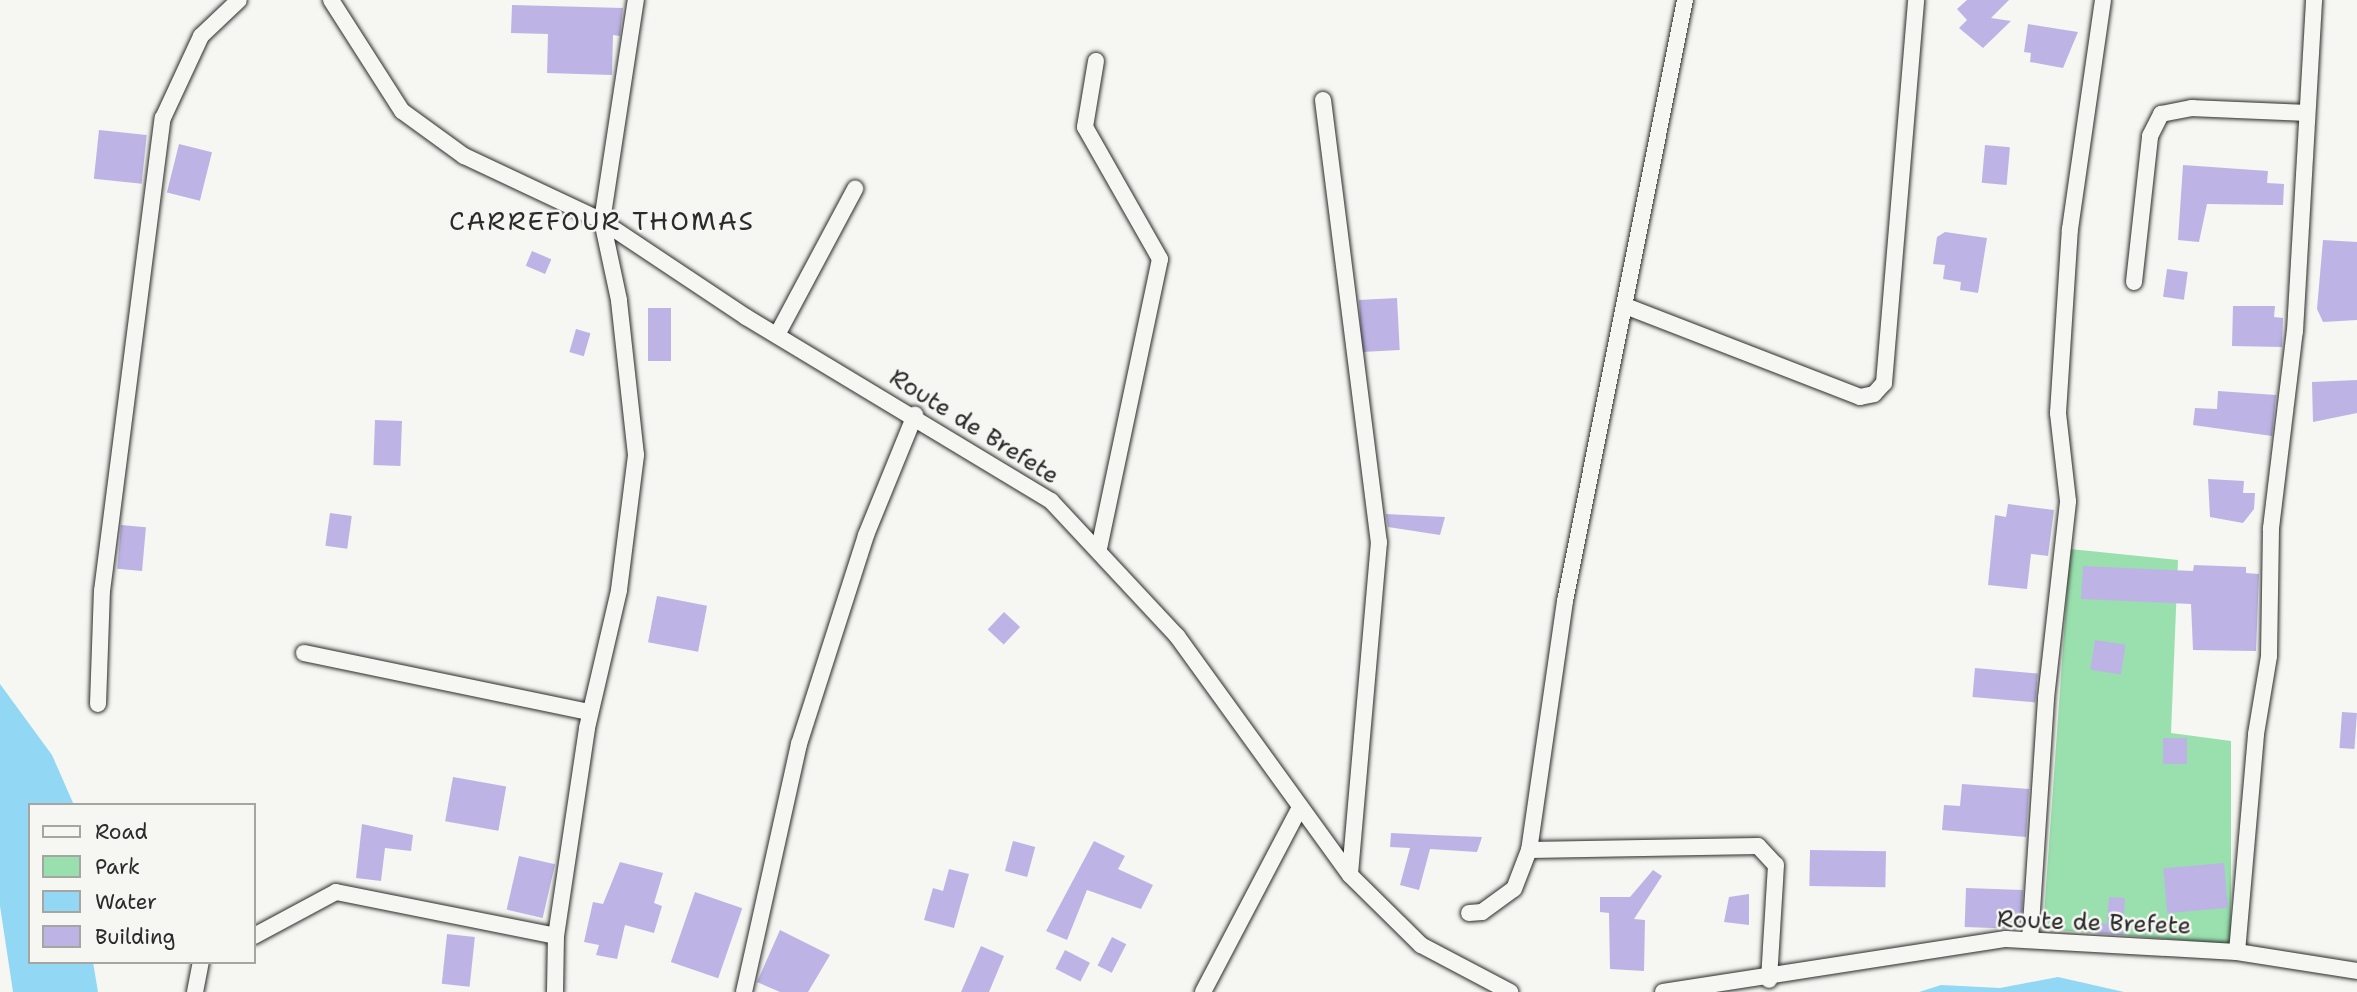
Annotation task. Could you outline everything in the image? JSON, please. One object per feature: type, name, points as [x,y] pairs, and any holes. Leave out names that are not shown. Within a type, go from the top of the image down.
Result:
[{"type":"street","points":[[98,704],[102,591],[163,118],[201,36],[239,0]]},
{"type":"street","name":"Route de Brefete","points":[[331,0],[402,111],[464,156],[602,221],[777,335],[915,415],[1051,501],[1100,548],[1177,636],[1350,875],[1421,945],[1510,992]]},
{"type":"street","points":[[555,992],[556,936],[590,712],[619,590],[636,455],[619,300],[602,221],[636,0]]},
{"type":"street","points":[[1469,912],[1482,912],[1514,889],[1530,850],[1565,601],[1629,307],[1685,0]]},
{"type":"street","points":[[1629,307],[1860,397],[1874,394],[1884,383],[1916,0]]},
{"type":"street","points":[[2030,940],[2046,698],[2068,500],[2058,413],[2070,229],[2103,0]]},
{"type":"street","points":[[2237,952],[2256,734],[2269,656],[2271,528],[2295,331],[2314,0]]},
{"type":"street","points":[[1096,61],[1085,127],[1160,259],[1100,548]]},
{"type":"street","points":[[1323,100],[1379,542],[1350,875]]},
{"type":"street","points":[[2134,282],[2150,136],[2161,114],[2192,108],[2306,113]]},
{"type":"street","points":[[777,335],[855,189]]},
{"type":"street","points":[[744,992],[799,744],[866,535],[915,415]]},
{"type":"street","points":[[304,653],[590,712]]},
{"type":"street","points":[[1203,992],[1300,807]]},
{"type":"street","points":[[1530,850],[1758,846],[1776,865],[1769,980]]},
{"type":"street","points":[[256,935],[336,892],[556,936]]},
{"type":"street","name":"Route de Brefete","points":[[1663,992],[1769,980],[1885,957],[2030,940],[2237,952],[2357,971]]},
{"type":"street","points":[[195,992],[201,964]]},
{"type":"green space","points":[[2070,549],[2178,560],[2171,733],[2231,741],[2231,944],[2043,929]]},
{"type":"water","points":[[0,684],[52,755],[73,803],[28,803],[28,964],[93,964],[98,992],[13,992],[0,906]]},
{"type":"water","points":[[2058,977],[2124,992],[1919,992],[1941,985],[2000,988]]},
{"type":"building","points":[[1967,0],[2009,0],[1991,18],[2011,21],[1983,48],[1959,28],[1967,20],[1957,9]]},
{"type":"building","points":[[512,5],[623,8],[620,36],[613,35],[612,75],[547,73],[548,34],[511,33]]},
{"type":"building","points":[[2028,24],[2078,32],[2063,68],[2030,62],[2031,53],[2024,52]]},
{"type":"building","points":[[99,130],[147,135],[142,184],[94,179]]},
{"type":"building","points":[[179,144],[212,152],[200,201],[167,193]]},
{"type":"building","points":[[1985,145],[2010,147],[2007,185],[1982,183]]},
{"type":"building","points":[[2183,165],[2268,171],[2267,183],[2284,184],[2283,205],[2207,204],[2199,242],[2178,240]]},
{"type":"building","points":[[1945,232],[1987,238],[1978,293],[1960,290],[1961,282],[1943,279],[1945,265],[1933,264],[1937,237]]},
{"type":"building","points":[[2323,240],[2357,242],[2357,320],[2323,322],[2317,309]]},
{"type":"building","points":[[532,251],[551,259],[545,274],[526,266]]},
{"type":"building","points":[[2167,269],[2188,272],[2184,300],[2163,297]]},
{"type":"building","points":[[1397,298],[1400,350],[1362,352],[1359,300]]},
{"type":"building","points":[[2233,306],[2275,306],[2274,317],[2283,318],[2282,347],[2232,346]]},
{"type":"building","points":[[648,308],[671,308],[671,361],[648,361]]},
{"type":"building","points":[[576,329],[590,333],[584,356],[569,352]]},
{"type":"building","points":[[2357,380],[2357,413],[2313,422],[2312,382]]},
{"type":"building","points":[[2218,391],[2276,395],[2272,436],[2193,425],[2195,408],[2217,409]]},
{"type":"building","points":[[375,420],[402,421],[400,466],[373,465]]},
{"type":"building","points":[[2208,479],[2244,481],[2243,493],[2255,493],[2254,509],[2243,523],[2210,517]]},
{"type":"building","points":[[2008,504],[2054,510],[2048,556],[2031,554],[2027,589],[1988,585],[1995,515],[2006,517]]},
{"type":"building","points":[[330,513],[352,516],[347,549],[325,546]]},
{"type":"building","points":[[1386,514],[1445,517],[1440,535],[1388,527]]},
{"type":"building","points":[[121,525],[146,527],[142,571],[117,569]]},
{"type":"building","points":[[2194,565],[2246,567],[2246,573],[2259,574],[2256,651],[2193,650],[2191,604],[2081,599],[2083,566],[2193,571]]},
{"type":"building","points":[[657,596],[707,606],[698,652],[648,642]]},
{"type":"building","points":[[1004,612],[1020,627],[1004,645],[988,630]]},
{"type":"building","points":[[2095,640],[2126,645],[2121,674],[2090,670]]},
{"type":"building","points":[[1975,668],[2038,673],[2035,702],[1972,697]]},
{"type":"building","points":[[2342,712],[2357,713],[2354,749],[2339,748]]},
{"type":"building","points":[[2163,738],[2187,738],[2187,764],[2163,764]]},
{"type":"building","points":[[453,777],[506,786],[498,831],[445,821]]},
{"type":"building","points":[[1962,784],[2029,789],[2026,837],[1942,830],[1944,805],[1960,806]]},
{"type":"building","points":[[362,824],[413,835],[411,851],[385,848],[381,881],[356,878]]},
{"type":"building","points":[[1391,833],[1482,837],[1477,852],[1430,849],[1419,890],[1400,885],[1410,848],[1390,847]]},
{"type":"building","points":[[1013,841],[1035,847],[1027,877],[1005,871]]},
{"type":"building","points":[[1094,841],[1125,856],[1118,869],[1153,885],[1141,909],[1087,890],[1067,940],[1046,931]]},
{"type":"building","points":[[1810,850],[1886,851],[1885,887],[1809,886]]},
{"type":"building","points":[[519,856],[555,864],[543,918],[507,910]]},
{"type":"building","points":[[620,862],[663,873],[654,903],[662,906],[654,933],[625,925],[617,959],[596,955],[599,945],[584,942],[593,902],[603,904]]},
{"type":"building","points":[[2224,863],[2228,908],[2167,913],[2163,868]]},
{"type":"building","points":[[949,869],[969,874],[954,928],[924,920],[933,888],[943,891]]},
{"type":"building","points":[[1653,870],[1662,876],[1634,919],[1645,920],[1644,971],[1610,969],[1609,913],[1600,912],[1600,897],[1630,897]]},
{"type":"building","points":[[1966,888],[2023,890],[2022,929],[1965,927]]},
{"type":"building","points":[[695,892],[742,908],[718,978],[671,962]]},
{"type":"building","points":[[1749,894],[1749,925],[1724,922],[1729,897]]},
{"type":"building","points":[[2109,897],[2125,898],[2123,935],[2090,933],[2091,923],[2107,924]]},
{"type":"building","points":[[780,930],[830,955],[808,992],[780,992],[757,982]]},
{"type":"building","points":[[447,934],[475,937],[470,987],[442,984]]},
{"type":"building","points":[[1112,937],[1126,944],[1112,973],[1097,966]]},
{"type":"building","points":[[981,946],[1004,956],[989,992],[961,992]]},
{"type":"building","points":[[1065,950],[1090,963],[1080,981],[1055,969]]},
{"type":"district","name":"CARREFOUR THOMAS","points":[[602,221]]}]
